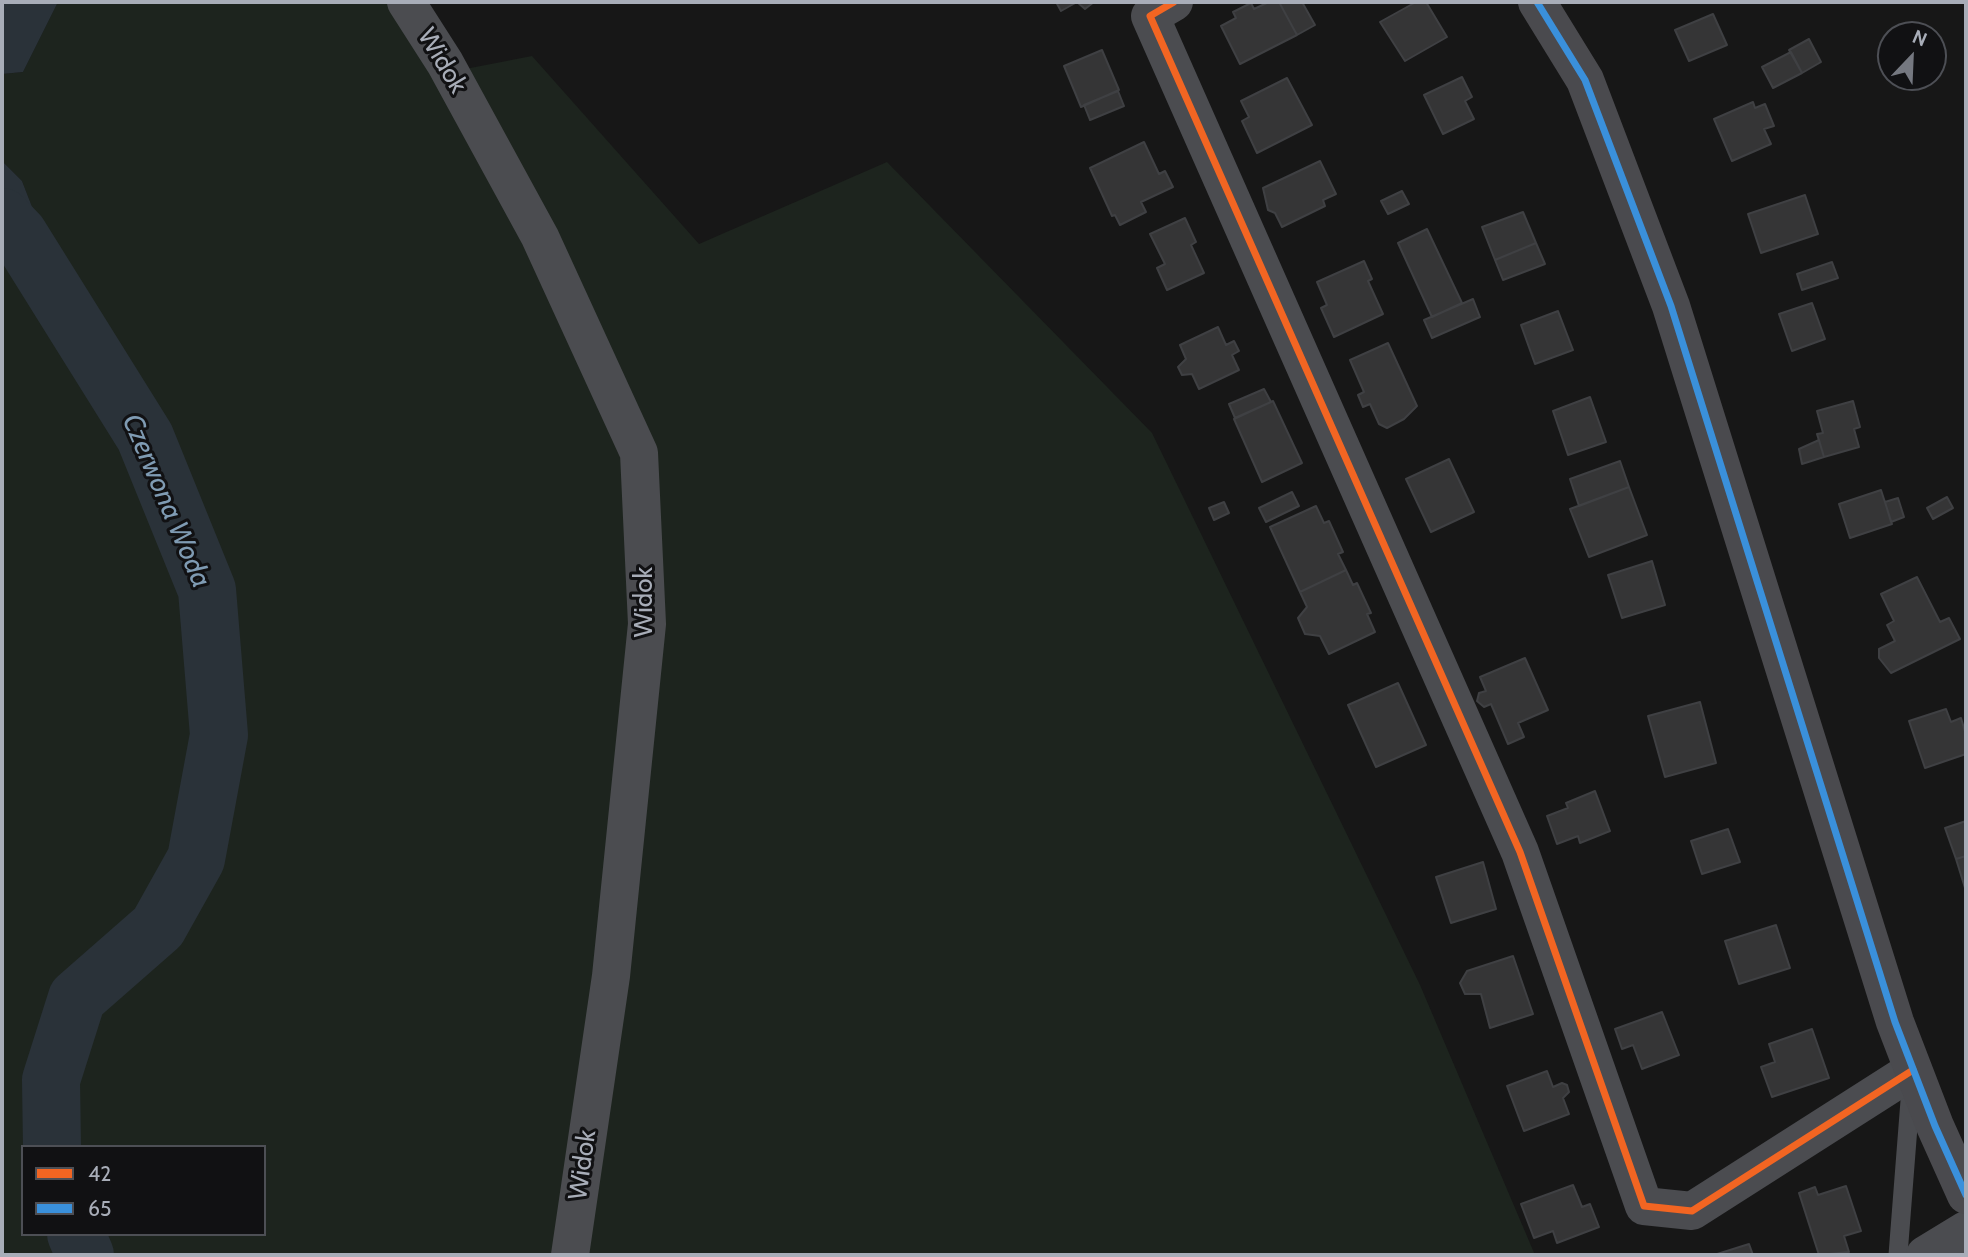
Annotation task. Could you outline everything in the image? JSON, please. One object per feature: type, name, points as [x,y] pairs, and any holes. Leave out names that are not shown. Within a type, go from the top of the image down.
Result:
[{"type":"street","name":"Widok","points":[[406,2],[445,62],[540,237],[639,453],[647,624],[611,976],[570,1255]]},
{"type":"street","points":[[1174,2],[1150,16],[1520,852],[1644,1206],[1692,1211],[1913,1070]]},
{"type":"street","points":[[1537,2],[1585,80],[1671,306],[1913,1070],[1966,1202],[1925,1255]]},
{"type":"lane","points":[[1898,1255],[1913,1070]]},
{"type":"shaded area","points":[[2,2],[58,2],[23,72],[2,74]]},
{"type":"shaded area","points":[[58,2],[405,2],[450,72],[532,56],[699,244],[887,162],[1152,433],[1420,985],[1535,1255],[2,1255],[2,242],[77,326],[22,181],[2,161],[2,74],[23,72]]},
{"type":"shaded area","points":[[2,161],[22,181],[79,328],[2,242]]},
{"type":"building","points":[[1056,2],[1077,2],[1061,11]]},
{"type":"building","points":[[1077,2],[1094,2],[1085,9]]},
{"type":"building","points":[[1269,2],[1279,2],[1297,35],[1240,64],[1221,26],[1236,18],[1233,12],[1251,3],[1254,9]]},
{"type":"building","points":[[1279,2],[1302,2],[1315,25],[1297,35]]},
{"type":"building","points":[[1416,2],[1426,2],[1447,37],[1405,61],[1380,22]]},
{"type":"building","points":[[1713,14],[1727,45],[1689,61],[1675,30]]},
{"type":"building","points":[[1809,39],[1821,62],[1802,73],[1789,50]]},
{"type":"building","points":[[1102,50],[1119,90],[1081,107],[1064,66]]},
{"type":"building","points":[[1791,52],[1802,73],[1773,88],[1762,67]]},
{"type":"building","points":[[1462,77],[1472,97],[1465,101],[1474,119],[1443,134],[1424,95]]},
{"type":"building","points":[[1287,78],[1312,125],[1257,153],[1242,121],[1249,117],[1241,101]]},
{"type":"building","points":[[1118,91],[1124,106],[1090,120],[1084,105]]},
{"type":"building","points":[[1753,102],[1755,108],[1765,104],[1774,126],[1764,129],[1771,144],[1732,161],[1714,119]]},
{"type":"building","points":[[1144,142],[1159,174],[1165,171],[1173,187],[1141,202],[1146,212],[1120,225],[1115,215],[1112,216],[1090,168]]},
{"type":"building","points":[[1320,161],[1336,194],[1323,200],[1325,206],[1282,227],[1275,213],[1268,210],[1263,188]]},
{"type":"building","points":[[1402,191],[1409,204],[1388,214],[1381,201]]},
{"type":"building","points":[[1805,195],[1818,234],[1761,253],[1748,214]]},
{"type":"building","points":[[1523,212],[1536,243],[1495,260],[1482,227]]},
{"type":"building","points":[[1185,218],[1196,242],[1191,245],[1204,273],[1167,290],[1157,268],[1165,264],[1150,234]]},
{"type":"building","points":[[1427,229],[1462,303],[1432,317],[1398,243]]},
{"type":"building","points":[[1536,243],[1545,264],[1503,280],[1495,260]]},
{"type":"building","points":[[1364,261],[1372,279],[1368,281],[1383,314],[1334,337],[1321,308],[1327,305],[1317,282]]},
{"type":"building","points":[[1832,262],[1838,278],[1802,290],[1797,274]]},
{"type":"building","points":[[1473,299],[1480,317],[1432,338],[1424,320]]},
{"type":"building","points":[[1812,303],[1825,339],[1792,351],[1779,314]]},
{"type":"building","points":[[1558,311],[1573,350],[1535,364],[1521,325]]},
{"type":"building","points":[[1218,327],[1226,345],[1234,341],[1239,351],[1232,355],[1239,370],[1199,389],[1192,374],[1182,375],[1178,367],[1186,359],[1180,345]]},
{"type":"building","points":[[1388,343],[1417,406],[1404,419],[1387,428],[1379,424],[1370,404],[1363,407],[1358,395],[1364,392],[1350,360]]},
{"type":"building","points":[[1264,389],[1271,402],[1235,418],[1229,404]]},
{"type":"building","points":[[1590,397],[1606,442],[1568,455],[1553,411]]},
{"type":"building","points":[[1273,401],[1302,463],[1262,482],[1234,419]]},
{"type":"building","points":[[1853,401],[1860,427],[1854,429],[1859,447],[1824,457],[1817,434],[1823,433],[1817,411]]},
{"type":"building","points":[[1819,440],[1824,457],[1802,464],[1799,449]]},
{"type":"building","points":[[1449,459],[1474,512],[1431,532],[1406,479]]},
{"type":"building","points":[[1620,461],[1629,487],[1579,506],[1570,479]]},
{"type":"building","points":[[1629,487],[1647,535],[1589,557],[1570,509]]},
{"type":"building","points":[[1881,490],[1892,524],[1850,538],[1839,504]]},
{"type":"building","points":[[1292,492],[1299,506],[1266,522],[1259,508]]},
{"type":"building","points":[[1947,497],[1953,508],[1933,519],[1927,508]]},
{"type":"building","points":[[1898,498],[1904,517],[1891,522],[1885,502]]},
{"type":"building","points":[[1224,502],[1229,513],[1214,520],[1209,508]]},
{"type":"building","points":[[1316,506],[1324,523],[1329,521],[1343,552],[1338,554],[1346,570],[1300,592],[1270,527]]},
{"type":"building","points":[[1652,561],[1665,605],[1622,618],[1608,575]]},
{"type":"building","points":[[1346,570],[1353,585],[1357,583],[1371,613],[1367,614],[1375,632],[1329,654],[1320,636],[1305,634],[1298,618],[1307,607],[1300,592]]},
{"type":"building","points":[[1917,577],[1940,622],[1949,618],[1960,639],[1891,673],[1879,658],[1879,649],[1895,641],[1887,625],[1894,621],[1881,594]]},
{"type":"building","points":[[1525,658],[1548,710],[1518,723],[1524,737],[1508,744],[1491,704],[1484,707],[1477,701],[1479,693],[1486,691],[1480,677]]},
{"type":"building","points":[[1398,683],[1426,745],[1376,767],[1348,705]]},
{"type":"building","points":[[1700,702],[1716,763],[1665,777],[1648,716]]},
{"type":"building","points":[[1946,709],[1951,722],[1961,718],[1966,735],[1966,754],[1925,768],[1909,721]]},
{"type":"building","points":[[1595,791],[1610,831],[1580,843],[1578,836],[1557,844],[1547,816],[1568,808],[1566,803]]},
{"type":"building","points":[[1966,821],[1966,856],[1956,859],[1945,828]]},
{"type":"building","points":[[1728,829],[1740,862],[1702,874],[1691,841]]},
{"type":"building","points":[[1966,856],[1966,888],[1965,888],[1956,859]]},
{"type":"building","points":[[1483,862],[1496,909],[1451,923],[1436,877]]},
{"type":"building","points":[[1776,925],[1790,968],[1739,984],[1725,941]]},
{"type":"building","points":[[1513,956],[1533,1014],[1490,1028],[1481,994],[1465,994],[1460,983],[1467,971]]},
{"type":"building","points":[[1662,1012],[1679,1055],[1642,1069],[1633,1045],[1622,1049],[1615,1029]]},
{"type":"building","points":[[1812,1029],[1829,1078],[1772,1097],[1761,1067],[1775,1062],[1769,1044]]},
{"type":"building","points":[[1547,1071],[1553,1087],[1562,1083],[1567,1085],[1569,1092],[1563,1098],[1569,1114],[1524,1131],[1507,1086]]},
{"type":"building","points":[[1573,1185],[1582,1207],[1590,1204],[1599,1227],[1557,1243],[1553,1231],[1534,1238],[1521,1204]]},
{"type":"building","points":[[1846,1186],[1861,1231],[1844,1236],[1849,1252],[1819,1255],[1799,1193],[1815,1187],[1818,1195]]},
{"type":"building","points":[[1749,1244],[1753,1255],[1714,1255]]},
{"type":"waterway","name":"Czerwona Woda","points":[[2,217],[19,235],[145,437],[207,590],[219,735],[196,859],[158,927],[77,998],[51,1080],[52,1145]]},
{"type":"waterway","name":"Czerwona Woda","points":[[77,1236],[85,1255]]},
{"type":"transit line","name":"42","points":[[1174,2],[1150,16],[1520,852],[1644,1206],[1692,1211],[1913,1070]]},
{"type":"transit line","name":"65","points":[[1537,2],[1585,80],[1671,306],[1895,1022],[1935,1126],[1966,1195]]}]
